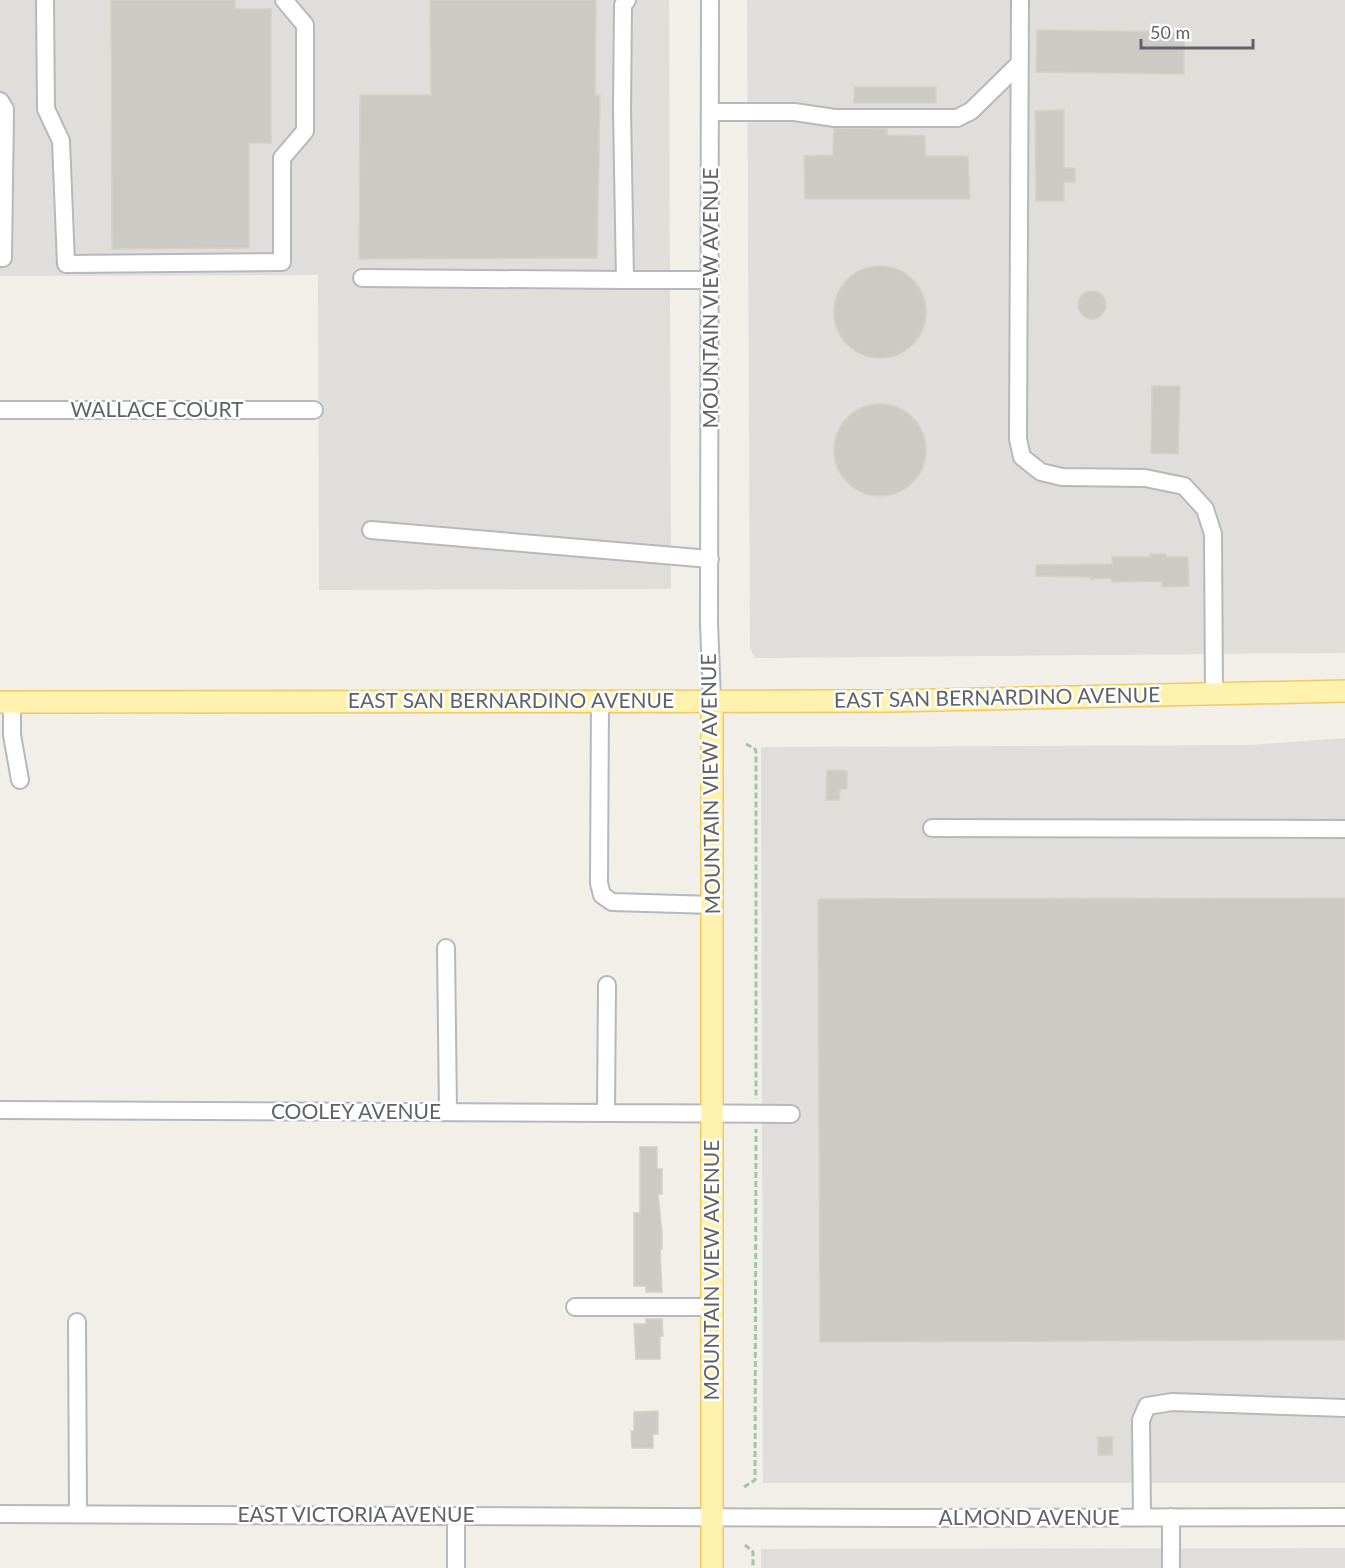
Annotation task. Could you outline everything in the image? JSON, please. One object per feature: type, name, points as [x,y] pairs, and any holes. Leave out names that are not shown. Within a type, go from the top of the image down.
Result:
[{"type":"main road","name":"EAST SAN BERNARDINO AVENUE","points":[[6,702],[891,701],[1345,691]]},
{"type":"main road","name":"MOUNTAIN VIEW AVENUE","points":[[711,700],[712,1568]]},
{"type":"street","points":[[45,0],[46,110],[61,141],[66,264],[78,264],[282,262],[282,158],[305,131],[305,25],[284,0]]},
{"type":"street","points":[[625,280],[622,87],[623,5],[627,0]]},
{"type":"street","name":"MOUNTAIN VIEW AVENUE","points":[[710,0],[711,700]]},
{"type":"street","points":[[1020,0],[1018,440],[1022,457],[1041,472],[1062,477],[1144,478],[1184,486],[1205,509],[1213,534],[1214,694]]},
{"type":"street","points":[[711,112],[794,112],[835,118],[957,118],[971,111],[1020,63]]},
{"type":"street","points":[[0,101],[5,109],[3,258],[0,258]]},
{"type":"street","points":[[362,278],[711,280]]},
{"type":"street","name":"WALLACE COURT","points":[[0,410],[314,410]]},
{"type":"street","points":[[371,530],[710,559]]},
{"type":"street","points":[[600,700],[598,883],[602,895],[612,902],[713,905]]},
{"type":"street","points":[[6,702],[20,780]]},
{"type":"street","points":[[933,828],[1345,829]]},
{"type":"street","points":[[446,948],[448,1112]]},
{"type":"street","points":[[606,1112],[607,985]]},
{"type":"street","name":"COOLEY AVENUE","points":[[0,1110],[791,1114]]},
{"type":"street","points":[[575,1307],[712,1307]]},
{"type":"street","points":[[77,1322],[78,1515]]},
{"type":"street","points":[[1142,1518],[1142,1420],[1148,1406],[1172,1402],[1345,1408]]},
{"type":"street","name":"EAST VICTORIA AVENUE","points":[[0,1514],[712,1517]]},
{"type":"street","points":[[456,1516],[456,1568]]},
{"type":"street","name":"ALMOND AVENUE","points":[[712,1517],[1345,1517]]},
{"type":"street","points":[[1170,1518],[1171,1568]]},
{"type":"path","points":[[745,1545],[753,1552],[753,1568]]},
{"type":"shaded area","points":[[0,0],[669,0],[671,589],[319,590],[318,275],[0,276]]},
{"type":"shaded area","points":[[747,0],[1345,0],[1345,653],[755,658],[750,649]]},
{"type":"shaded area","points":[[1345,738],[1345,1483],[763,1483],[761,747],[1251,745]]},
{"type":"shaded area","points":[[1345,1548],[1345,1568],[761,1568],[761,1549]]},
{"type":"building","points":[[111,0],[235,0],[235,9],[271,9],[271,143],[249,143],[249,248],[112,249]]},
{"type":"building","points":[[430,0],[596,0],[595,95],[600,95],[597,258],[359,259],[360,95],[431,95]]},
{"type":"building","points":[[1037,30],[1184,32],[1184,74],[1036,72]]},
{"type":"building","points":[[854,87],[936,87],[936,103],[854,103]]},
{"type":"building","points":[[1064,110],[1064,168],[1075,168],[1075,182],[1064,182],[1064,201],[1036,201],[1035,111]]},
{"type":"building","points":[[834,128],[887,129],[887,135],[925,136],[925,156],[968,156],[970,199],[805,199],[804,156],[833,155]]},
{"type":"building","points":[[880,266],[897,270],[912,280],[922,295],[926,312],[922,329],[912,344],[897,354],[880,358],[863,354],[848,344],[838,329],[834,312],[838,295],[848,280],[863,270]]},
{"type":"building","points":[[1092,291],[1102,295],[1106,305],[1102,315],[1092,319],[1082,315],[1078,305],[1082,295]]},
{"type":"building","points":[[1152,386],[1180,386],[1178,454],[1151,453]]},
{"type":"building","points":[[880,404],[898,408],[912,418],[922,432],[926,450],[922,468],[912,482],[898,492],[880,496],[862,492],[848,482],[838,468],[834,450],[838,432],[848,418],[862,408]]},
{"type":"building","points":[[1150,554],[1188,557],[1189,586],[1162,587],[1162,581],[1112,582],[1112,578],[1036,576],[1036,565],[1112,564],[1112,557],[1150,557]]},
{"type":"building","points":[[827,770],[847,771],[847,789],[840,789],[839,800],[826,800]]},
{"type":"building","points":[[1345,898],[1345,1340],[820,1342],[818,899]]},
{"type":"building","points":[[640,1147],[657,1147],[657,1169],[662,1169],[662,1194],[658,1194],[662,1233],[662,1249],[660,1249],[662,1292],[646,1292],[646,1286],[634,1286],[634,1213],[640,1213]]},
{"type":"building","points":[[646,1319],[662,1319],[663,1336],[660,1336],[660,1359],[636,1359],[634,1324],[646,1324]]},
{"type":"building","points":[[658,1411],[658,1434],[653,1434],[653,1448],[632,1448],[631,1431],[634,1431],[634,1412]]},
{"type":"building","points":[[1098,1437],[1113,1437],[1112,1455],[1098,1455]]}]
